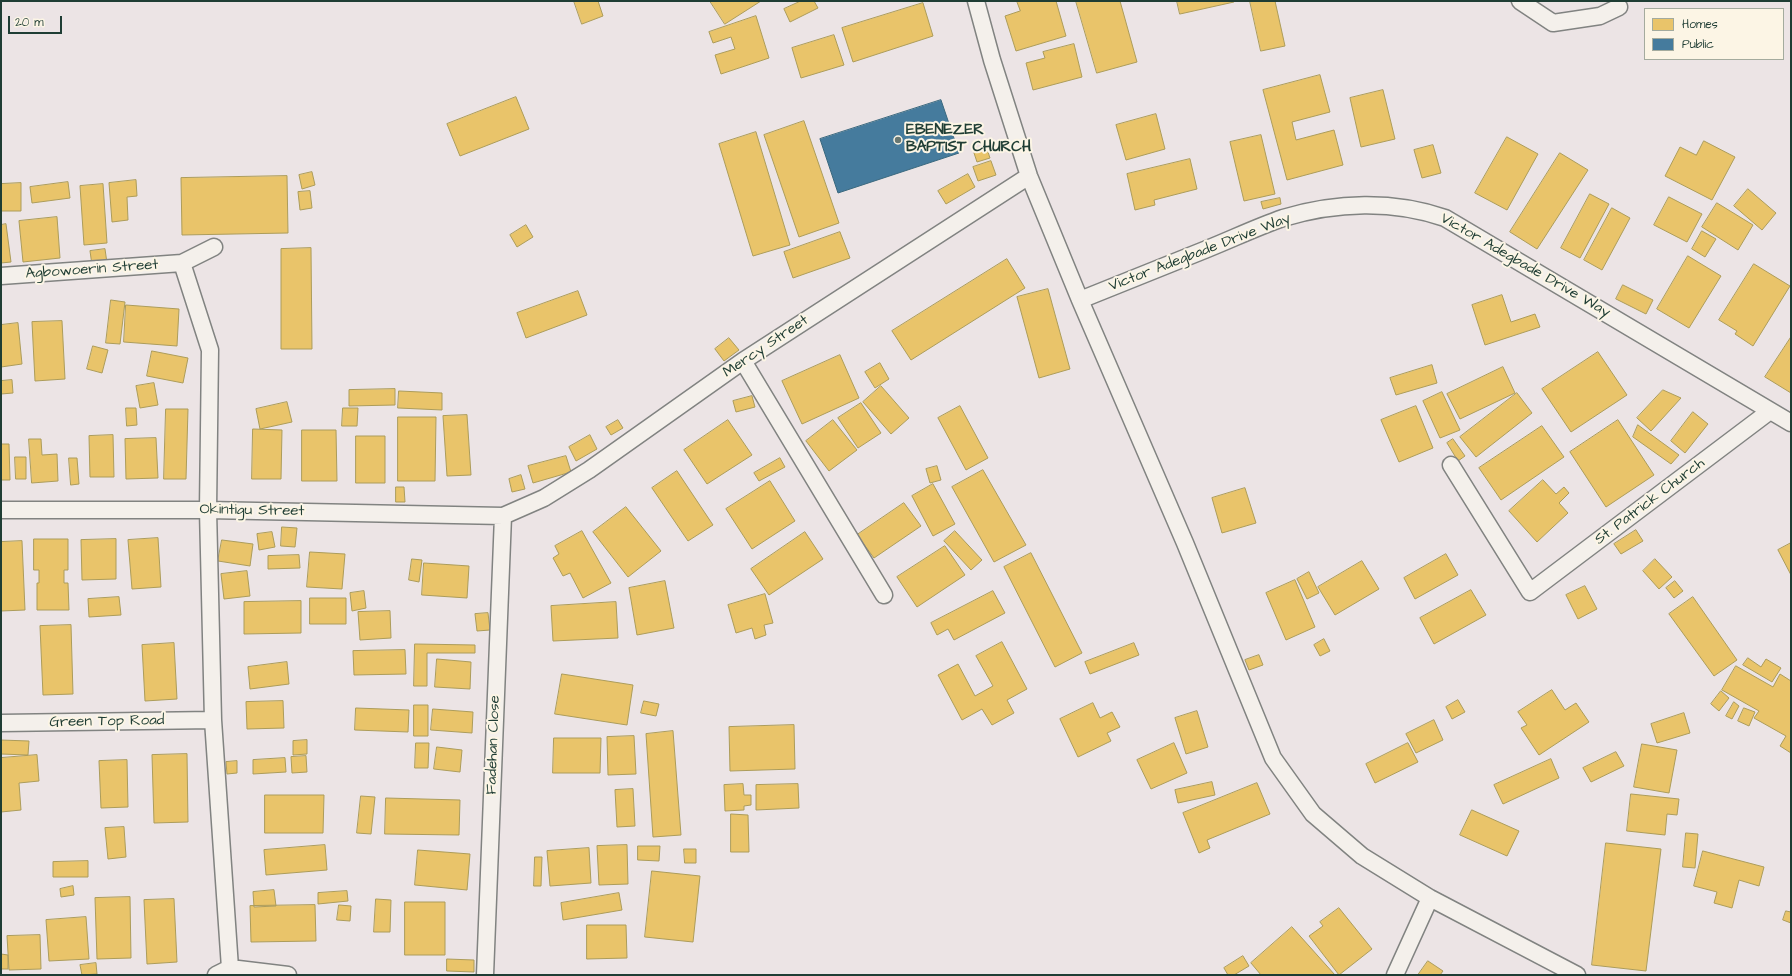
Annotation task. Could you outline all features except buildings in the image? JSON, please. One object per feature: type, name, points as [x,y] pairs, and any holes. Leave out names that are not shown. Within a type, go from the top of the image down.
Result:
[{"type":"street","points":[[976,1],[992,60],[1029,176],[1080,300],[1185,543],[1273,758],[1313,814],[1362,856],[1430,898],[1577,975]]},
{"type":"street","points":[[1520,1],[1553,24],[1600,16],[1619,7]]},
{"type":"street","name":"Mercy Street","points":[[503,516],[544,498],[589,470],[743,361],[1029,176]]},
{"type":"street","name":"Victor Adegbade Drive Way","points":[[1080,300],[1283,218],[1321,209],[1363,205],[1392,205],[1422,210],[1445,218],[1791,423]]},
{"type":"street","points":[[214,247],[182,263],[210,350],[208,510],[212,720],[230,968]]},
{"type":"street","name":"Agbowoerin Street","points":[[1,276],[182,263]]},
{"type":"street","points":[[743,361],[884,595]]},
{"type":"street","name":"St. Patrick Church","points":[[1451,465],[1530,592],[1770,411]]},
{"type":"street","name":"Okintigu Street","points":[[1,510],[208,510],[503,516]]},
{"type":"street","name":"Fadehan Close","points":[[485,975],[503,516]]},
{"type":"street","name":"Green Top Road","points":[[1,723],[212,720]]},
{"type":"street","points":[[1394,975],[1430,898]]},
{"type":"street","points":[[216,975],[230,968],[288,975]]},
{"type":"place","name":"EBENEZER BAPTIST CHURCH","points":[[898,140]]}]
